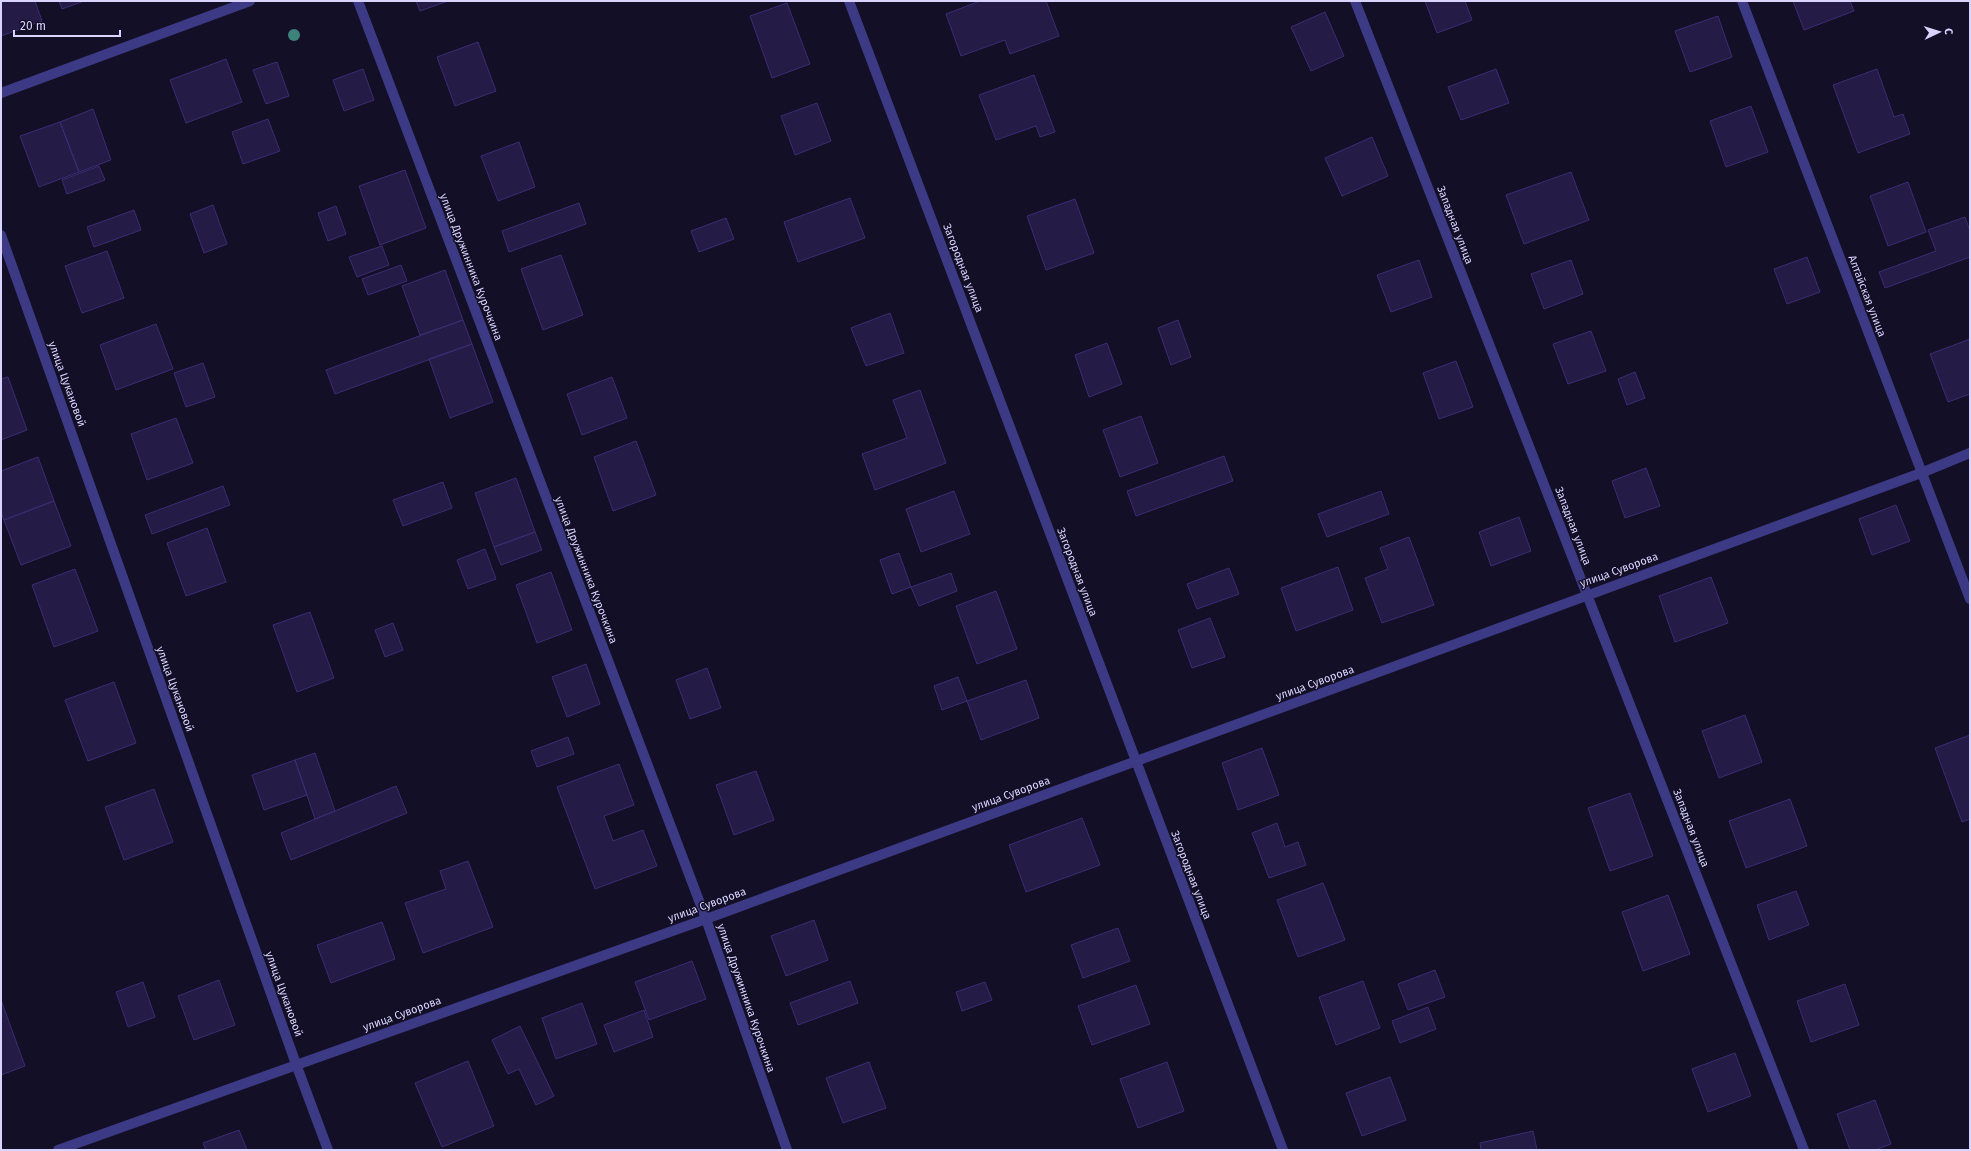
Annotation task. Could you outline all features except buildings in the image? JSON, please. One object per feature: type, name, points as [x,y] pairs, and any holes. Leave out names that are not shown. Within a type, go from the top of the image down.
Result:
[{"type":"street","points":[[1,93],[250,1]]},
{"type":"street","name":"улица Дружинника Курочкина","points":[[358,1],[706,918],[787,1150]]},
{"type":"street","name":"Загородная улица","points":[[850,1],[1283,1150]]},
{"type":"street","name":"Западная улица","points":[[1355,1],[1804,1150]]},
{"type":"street","name":"Алтайская улица","points":[[1742,1],[1970,599]]},
{"type":"street","name":"улица Цукановой","points":[[1,235],[328,1150]]},
{"type":"street","name":"улица Суворова","points":[[58,1150],[1136,762],[1586,595],[1921,473],[1970,453]]}]
